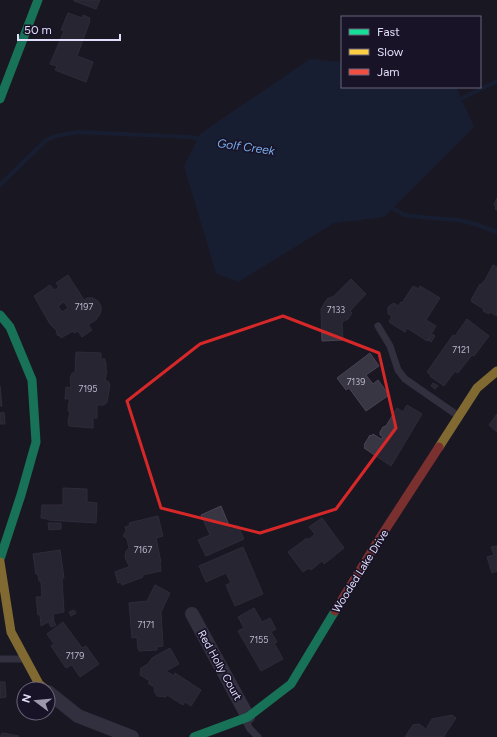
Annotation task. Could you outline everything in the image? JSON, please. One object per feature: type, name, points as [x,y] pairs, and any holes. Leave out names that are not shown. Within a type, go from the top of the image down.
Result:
[{"type":"street","points":[[0,100],[38,0]]},
{"type":"street","points":[[0,315],[10,327],[32,380],[36,442],[0,560],[11,632],[37,681]]},
{"type":"street","name":"Wooded Lake Drive","points":[[194,737],[246,718],[291,684],[376,544],[477,388],[497,371]]},
{"type":"street","name":"Red Holly Court","points":[[192,614],[246,718]]},
{"type":"street","points":[[56,698],[78,716],[132,737]]},
{"type":"lane","points":[[378,326],[390,346],[398,370],[405,380],[459,416]]},
{"type":"lane","points":[[0,659],[25,659]]},
{"type":"lane","points":[[246,718],[250,729],[258,737]]},
{"type":"highlighted area","points":[[283,316],[379,353],[396,428],[336,509],[260,533],[161,508],[127,401],[200,344]]},
{"type":"water","points":[[310,59],[341,62],[341,88],[456,88],[474,127],[384,217],[334,223],[238,282],[216,273],[184,166],[200,134]]},
{"type":"building","points":[[74,0],[100,0],[96,9]]},
{"type":"building","points":[[68,13],[82,18],[83,15],[90,18],[77,56],[93,62],[86,82],[55,70],[57,66],[50,64],[64,31],[61,30]]},
{"type":"building","points":[[497,198],[497,210],[495,209],[496,206],[494,205]]},
{"type":"building","points":[[493,265],[497,267],[497,316],[490,312],[489,314],[483,311],[484,309],[471,300],[480,284],[481,285],[484,282]]},
{"type":"building","points":[[68,275],[84,300],[87,298],[93,298],[98,301],[101,306],[101,311],[99,316],[96,318],[97,319],[88,325],[92,330],[82,337],[78,331],[74,333],[73,331],[61,338],[59,335],[58,336],[57,331],[50,324],[34,296],[50,285],[54,290],[59,287],[56,283]],"holes":[[[64,302],[68,308],[62,312],[58,306]]]},
{"type":"building","points":[[351,279],[366,294],[350,311],[352,313],[348,319],[342,322],[343,340],[322,341],[321,309],[327,299],[334,296]]},
{"type":"building","points":[[413,286],[419,289],[420,286],[440,298],[426,320],[436,326],[427,341],[407,328],[405,332],[389,322],[392,316],[388,314],[388,307],[394,303],[398,306],[401,302],[402,303]]},
{"type":"building","points":[[467,319],[489,336],[474,356],[472,355],[458,373],[455,371],[444,386],[427,372],[453,335],[455,336]]},
{"type":"building","points":[[433,334],[435,336],[431,342],[428,340]]},
{"type":"building","points":[[76,352],[101,353],[101,359],[105,359],[106,363],[107,371],[105,381],[108,381],[110,385],[107,402],[104,405],[97,405],[97,418],[93,418],[93,428],[69,426],[68,422],[70,399],[65,399],[66,387],[71,388],[70,377],[72,373],[75,373]]},
{"type":"building","points":[[370,353],[379,366],[366,375],[373,384],[378,380],[389,395],[366,411],[349,388],[346,390],[337,378]]},
{"type":"building","points":[[433,383],[438,386],[435,389],[431,386]]},
{"type":"building","points":[[0,386],[2,406],[0,406]]},
{"type":"building","points":[[407,405],[422,414],[391,466],[364,448],[364,445],[370,435],[371,436],[373,434],[381,439],[383,437],[380,435],[380,432],[383,427],[386,426],[397,408],[403,412]]},
{"type":"building","points":[[4,412],[5,424],[0,424],[0,413]]},
{"type":"building","points":[[497,414],[497,432],[489,425]]},
{"type":"building","points":[[63,488],[87,489],[87,502],[97,503],[96,523],[48,520],[41,518],[42,505],[63,505]]},
{"type":"building","points":[[221,506],[231,530],[238,526],[244,539],[206,556],[198,540],[210,535],[201,515]]},
{"type":"building","points":[[158,516],[163,536],[156,538],[161,562],[161,571],[142,575],[143,577],[122,585],[121,582],[118,583],[115,572],[129,566],[125,558],[126,551],[129,548],[127,539],[123,536],[126,531],[125,527],[130,525],[129,523]]},
{"type":"building","points":[[322,518],[344,548],[324,564],[322,561],[311,570],[309,568],[303,572],[288,552],[315,534],[309,527]]},
{"type":"building","points":[[48,523],[61,523],[61,529],[49,530]]},
{"type":"building","points":[[497,546],[497,571],[492,573],[487,557],[494,555],[491,547]]},
{"type":"building","points":[[243,547],[263,594],[235,606],[226,585],[231,583],[226,573],[206,582],[199,566]]},
{"type":"building","points":[[60,550],[64,578],[62,578],[64,612],[53,614],[54,619],[41,626],[36,597],[42,597],[41,581],[39,581],[38,574],[36,574],[33,554]]},
{"type":"building","points":[[155,585],[170,593],[161,612],[163,646],[157,647],[157,650],[139,651],[137,637],[132,638],[129,603],[147,601]]},
{"type":"building","points":[[254,608],[262,622],[270,618],[276,629],[271,632],[277,642],[274,643],[283,659],[261,671],[238,631],[244,628],[238,617]]},
{"type":"building","points":[[74,610],[76,613],[71,616],[69,612]]},
{"type":"building","points":[[53,620],[56,625],[51,627],[49,623]]},
{"type":"building","points":[[63,622],[82,648],[86,646],[99,664],[80,677],[72,665],[66,668],[51,646],[54,644],[47,634]]},
{"type":"building","points":[[170,648],[179,664],[166,671],[174,676],[175,673],[201,690],[191,706],[185,702],[183,705],[167,695],[166,697],[157,696],[154,690],[155,688],[148,683],[150,681],[140,675],[141,668],[148,664],[152,658]]},
{"type":"building","points":[[0,682],[5,682],[6,697],[0,698]]},
{"type":"building","points":[[452,715],[456,718],[444,737],[405,737],[413,725],[419,724],[426,729],[432,719]]},
{"type":"building","points":[[2,733],[19,736],[0,737]]},
{"type":"waterway","name":"Golf Creek","points":[[458,100],[497,81]]},
{"type":"waterway","name":"Golf Creek","points":[[0,185],[46,140],[56,136],[78,132],[190,137],[202,140]]},
{"type":"waterway","points":[[388,205],[404,215],[458,220],[472,223],[497,232]]},
{"type":"traffic: fast","points":[[0,99],[38,0]]},
{"type":"traffic: fast","points":[[0,315],[10,327],[32,380],[36,442],[21,495],[0,559]]},
{"type":"traffic: fast","points":[[194,737],[248,717],[291,684],[335,611]]},
{"type":"traffic: slow","points":[[439,447],[477,388],[497,371]]},
{"type":"traffic: slow","points":[[0,562],[11,632],[37,681]]},
{"type":"traffic: jam","points":[[335,611],[376,544],[439,447]]}]
